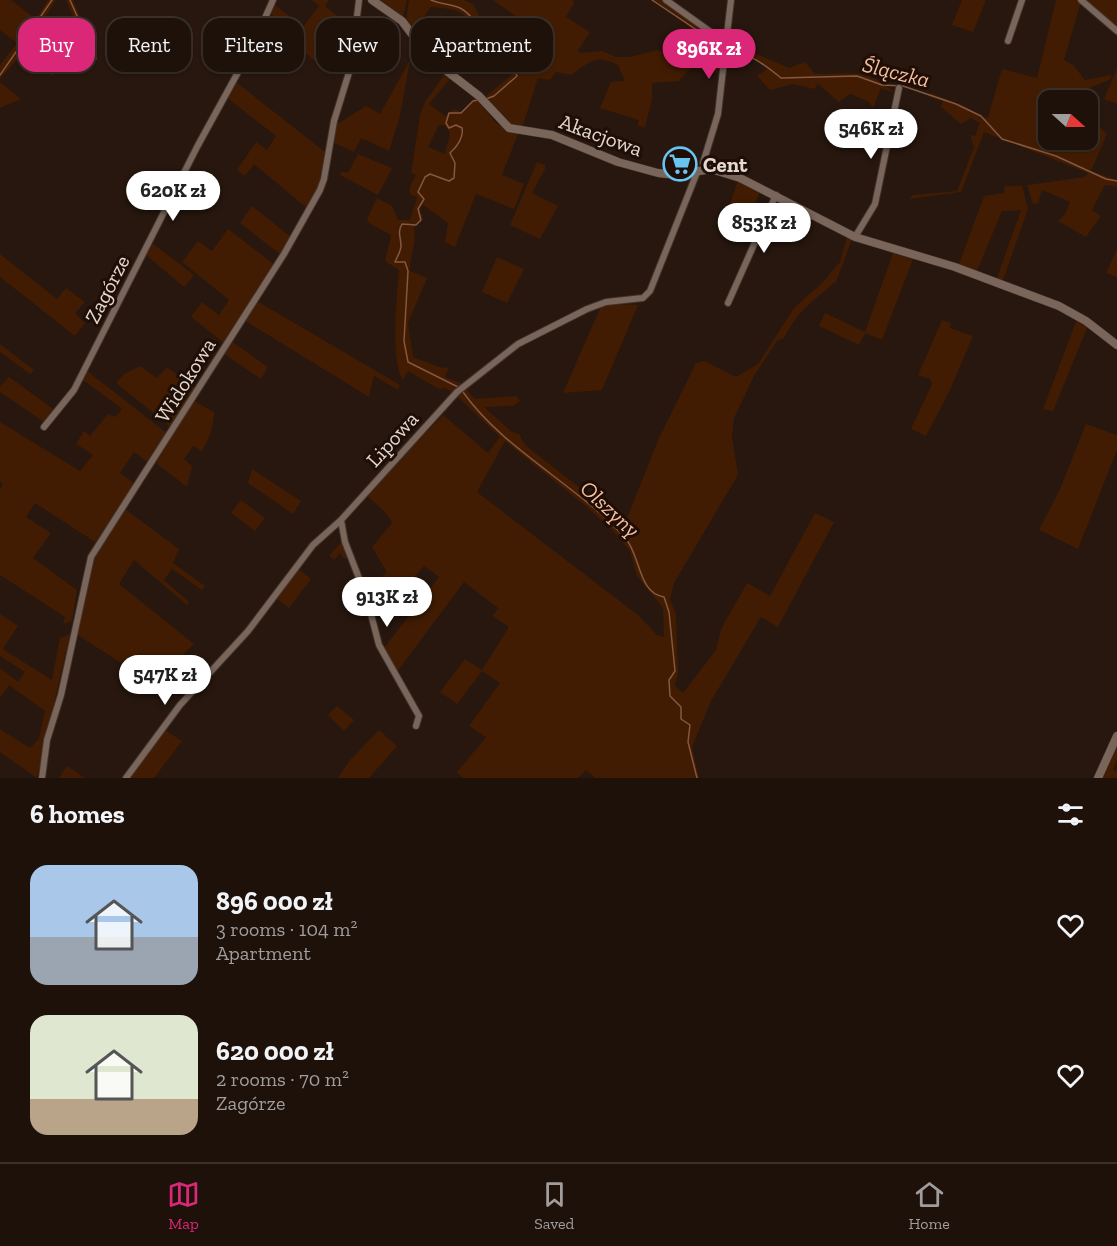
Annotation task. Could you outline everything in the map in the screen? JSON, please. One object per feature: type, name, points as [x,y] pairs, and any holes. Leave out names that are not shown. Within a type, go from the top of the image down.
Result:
[{"type":"street","name":"Zagórze","points":[[44,427],[74,390],[197,147],[253,45],[273,0]]},
{"type":"street","name":"Widokowa","points":[[42,778],[47,740],[62,695],[91,556],[284,254],[320,190],[334,121],[351,66],[359,0]]},
{"type":"street","name":"Akacjowa","points":[[372,0],[402,21],[430,58],[482,99],[509,128],[552,135],[601,156],[650,171],[670,175],[702,169],[740,178],[855,237],[955,267],[1059,306],[1086,321],[1117,345]]},
{"type":"street","points":[[666,0],[726,43]]},
{"type":"street","points":[[702,169],[718,114],[731,0]]},
{"type":"street","points":[[1008,41],[1022,0]]},
{"type":"street","points":[[1081,0],[1117,31]]},
{"type":"street","points":[[855,237],[875,204],[899,88]]},
{"type":"street","name":"Lipowa","points":[[126,778],[180,705],[248,631],[313,545],[341,519],[457,392],[518,344],[587,309],[606,302],[633,301],[643,298],[650,291],[702,169]]},
{"type":"street","points":[[728,303],[777,195]]},
{"type":"street","points":[[341,519],[345,542],[367,599],[379,645],[419,716],[416,726]]},
{"type":"street","points":[[1098,778],[1117,736]]},
{"type":"shaded area","points":[[0,0],[11,0],[35,18],[18,18],[18,58],[0,79],[0,65],[17,43],[0,30]]},
{"type":"shaded area","points":[[48,0],[56,0],[45,18],[37,18]]},
{"type":"shaded area","points":[[66,0],[73,0],[81,18],[74,18]]},
{"type":"shaded area","points":[[312,0],[329,0],[325,6],[336,15],[334,18],[316,18],[315,61],[304,52],[304,26],[319,6]]},
{"type":"shaded area","points":[[379,0],[407,0],[403,16],[402,16]]},
{"type":"shaded area","points":[[409,0],[464,0],[473,4],[480,18],[466,18],[453,10],[431,7],[423,18],[411,18],[411,28],[406,22]]},
{"type":"shaded area","points":[[493,0],[573,0],[574,3],[566,17],[590,32],[578,51],[580,53],[602,51],[616,57],[629,57],[659,50],[664,53],[667,48],[693,66],[679,81],[652,83],[652,100],[645,127],[637,126],[639,120],[600,108],[611,82],[625,81],[618,65],[604,60],[588,63],[571,75],[556,72],[550,80],[538,78],[522,128],[504,122],[486,96],[514,73],[553,72],[553,18],[519,18]]},
{"type":"shaded area","points":[[654,0],[663,0],[722,42],[723,52]]},
{"type":"shaded area","points":[[962,0],[986,0],[973,32],[952,25]]},
{"type":"shaded area","points":[[1056,0],[1078,0],[1081,2],[1064,60],[1073,65],[1085,80],[1112,75],[1109,80],[1084,90],[1038,90],[1038,150],[1098,150],[1098,126],[1107,134],[1091,171],[1117,180],[1117,187],[1105,185],[1092,210],[1101,216],[1086,237],[1058,221],[1065,214],[1070,202],[1042,190],[1038,203],[1033,204],[1027,185],[1085,177],[1088,173],[984,132],[961,192],[910,199],[912,195],[957,191],[974,147],[970,135],[975,136],[980,123],[971,118],[961,124],[941,107],[943,101],[927,96],[931,93],[968,108],[985,118],[988,117],[1002,69],[1037,78]]},
{"type":"shaded area","points":[[1084,0],[1117,0],[1117,28]]},
{"type":"shaded area","points":[[274,4],[292,18],[276,18],[270,13]]},
{"type":"shaded area","points":[[728,46],[754,53],[789,68],[805,62],[815,74],[866,76],[875,79],[895,93],[881,88],[873,108],[868,101],[850,94],[839,102],[818,84],[814,89],[793,84],[770,90],[757,76],[767,69],[756,60],[726,52]]},
{"type":"shaded area","points":[[717,51],[722,56],[720,74],[706,66]]},
{"type":"shaded area","points":[[410,60],[400,116],[389,151],[361,138],[354,152],[332,142],[336,125],[366,106],[380,114]]},
{"type":"shaded area","points":[[1117,68],[1117,104],[1104,99]]},
{"type":"shaded area","points":[[444,75],[450,79],[429,104],[445,116],[454,109],[461,112],[475,98],[496,123],[518,134],[502,175],[524,184],[514,209],[476,194],[455,247],[445,242],[448,223],[423,205],[420,208],[423,218],[414,228],[410,271],[427,278],[408,323],[413,357],[442,368],[449,367],[445,377],[463,384],[453,393],[445,388],[439,389],[408,371],[403,380],[399,371],[395,344],[399,270],[385,261],[391,235],[369,223],[367,219],[377,198],[392,206],[398,220],[410,220],[417,197],[410,194],[410,187],[416,175],[411,173],[420,115],[425,102]],"holes":[[[439,125],[444,125],[450,136],[445,154],[428,147]]]},
{"type":"shaded area","points":[[0,82],[21,99],[0,108]]},
{"type":"shaded area","points":[[236,82],[325,152],[323,174],[308,209],[254,164],[245,176],[237,170],[256,142],[267,150],[276,136],[226,97]]},
{"type":"shaded area","points":[[358,154],[392,168],[378,195],[340,175],[342,171],[348,173]]},
{"type":"shaded area","points":[[537,162],[545,165],[545,169],[532,193],[558,206],[540,239],[510,225]]},
{"type":"shaded area","points":[[738,181],[760,191],[745,228],[724,220]]},
{"type":"shaded area","points":[[1005,186],[1022,186],[1028,209],[1003,280],[997,278],[1021,210],[1002,211],[977,271],[959,264],[984,196],[1004,193]]},
{"type":"shaded area","points":[[252,206],[291,237],[281,255],[240,223]]},
{"type":"shaded area","points":[[228,229],[275,265],[224,343],[191,317],[202,302],[219,315],[229,300],[182,262],[198,241],[212,251]]},
{"type":"shaded area","points":[[847,237],[852,239],[836,282],[800,314],[784,338],[777,341],[754,376],[734,418],[732,436],[738,475],[674,583],[670,599],[676,614],[678,673],[675,686],[683,693],[716,650],[721,629],[747,583],[770,596],[815,513],[834,522],[778,627],[761,617],[711,701],[692,747],[699,778],[595,778],[586,770],[578,778],[463,778],[457,772],[486,737],[469,726],[500,683],[482,671],[457,704],[440,692],[465,659],[482,670],[509,627],[493,616],[498,608],[464,582],[397,672],[384,648],[439,577],[424,566],[400,593],[382,576],[387,572],[372,547],[392,523],[387,514],[366,495],[443,415],[488,453],[500,437],[458,397],[466,389],[475,399],[516,396],[520,401],[513,406],[484,407],[512,432],[519,434],[525,445],[625,523],[659,438],[696,363],[704,361],[736,377],[758,364],[794,308],[822,283],[840,262]],"holes":[[[505,441],[588,508],[630,551],[637,576],[663,608],[664,637],[657,635],[638,615],[477,492]]]},
{"type":"shaded area","points":[[152,243],[194,275],[184,287],[146,255]]},
{"type":"shaded area","points":[[1117,249],[1117,277],[1106,273]]},
{"type":"shaded area","points":[[893,253],[913,259],[882,340],[865,333],[859,345],[819,326],[825,313],[865,332]]},
{"type":"shaded area","points":[[0,254],[57,299],[66,288],[85,302],[75,313],[85,323],[75,336],[0,277]]},
{"type":"shaded area","points":[[497,257],[524,269],[507,303],[482,292]]},
{"type":"shaded area","points":[[257,301],[400,385],[398,390],[374,376],[369,397],[244,320]]},
{"type":"shaded area","points":[[638,305],[602,390],[563,393],[601,306]]},
{"type":"shaded area","points":[[1077,319],[1088,326],[1053,411],[1043,409]]},
{"type":"shaded area","points":[[942,320],[951,323],[950,328],[973,336],[950,390],[926,436],[911,429],[932,384],[930,379],[918,375]]},
{"type":"shaded area","points":[[231,341],[268,367],[261,379],[224,354]]},
{"type":"shaded area","points":[[0,344],[34,370],[30,374],[0,352]]},
{"type":"shaded area","points":[[140,366],[157,378],[167,367],[195,389],[172,428],[116,383],[124,374]]},
{"type":"shaded area","points":[[86,370],[168,434],[148,462],[134,452],[120,473],[135,484],[95,542],[35,503],[26,517],[51,533],[33,558],[77,590],[72,621],[63,624],[65,617],[0,575],[0,489],[3,484],[0,481],[0,422],[80,471],[93,455],[76,444],[84,431],[90,436],[108,414],[115,417],[122,409],[82,379]]},
{"type":"shaded area","points":[[9,377],[55,412],[44,422],[0,392],[0,386]]},
{"type":"shaded area","points":[[194,401],[214,412],[214,417],[211,433],[202,451],[193,446],[184,459],[192,466],[187,487],[156,463]]},
{"type":"shaded area","points":[[1086,424],[1117,435],[1117,450],[1078,549],[1039,530],[1060,489]]},
{"type":"shaded area","points":[[252,469],[301,501],[293,514],[248,483]]},
{"type":"shaded area","points":[[241,500],[265,518],[255,531],[231,513]]},
{"type":"shaded area","points":[[125,509],[179,549],[173,563],[205,586],[202,590],[172,569],[164,580],[189,602],[187,605],[134,560],[119,584],[194,644],[164,673],[142,656],[126,666],[76,634],[83,612],[80,610],[93,558]]},
{"type":"shaded area","points":[[343,540],[348,557],[344,559],[340,553],[334,560],[329,556]]},
{"type":"shaded area","points":[[297,568],[311,579],[289,608],[277,599]]},
{"type":"shaded area","points":[[0,614],[18,626],[3,649],[52,680],[60,638],[70,634],[37,778],[0,752],[0,729],[30,748],[39,739],[45,711],[9,685],[0,698],[0,668],[18,682],[25,672],[0,656]]},
{"type":"shaded area","points":[[337,706],[354,720],[344,731],[328,715]]},
{"type":"shaded area","points":[[165,730],[182,741],[154,778],[129,778]]},
{"type":"shaded area","points":[[379,730],[397,746],[369,778],[338,778],[350,760]]},
{"type":"shaded area","points":[[1117,745],[1117,759],[1113,769],[1117,772],[1117,778],[1102,778]]},
{"type":"shaded area","points":[[67,766],[85,778],[59,778]]},
{"type":"waterway","points":[[0,75],[52,0]]},
{"type":"waterway","points":[[70,0],[96,59]]},
{"type":"waterway","name":"Olszyny","points":[[431,0],[465,11],[483,31],[492,37],[514,70],[517,76],[494,96],[486,99]]},
{"type":"waterway","name":"Ślączka","points":[[652,0],[722,47]]},
{"type":"waterway","name":"Ślączka","points":[[728,49],[756,60],[781,78],[857,76],[882,85],[903,86],[956,104],[981,116],[1002,139],[1056,156],[1106,179],[1117,181]]},
{"type":"waterway","name":"Olszyny","points":[[458,387],[408,362],[404,341],[408,271],[405,262],[395,262],[401,248],[399,233],[402,224],[416,225],[421,220],[418,209],[424,199],[418,192],[425,177],[430,174],[449,181],[454,178],[455,163],[450,153],[459,142],[462,128],[456,125],[449,128],[446,123],[449,113],[461,113],[473,101],[478,100]]},
{"type":"waterway","name":"Olszyny","points":[[463,392],[499,432],[586,502],[626,539],[649,589],[664,597],[669,612],[675,671],[669,680],[670,696],[681,707],[681,719],[690,725],[688,742],[697,778]]},
{"type":"place","name":"Cent","points":[[680,164]]}]
